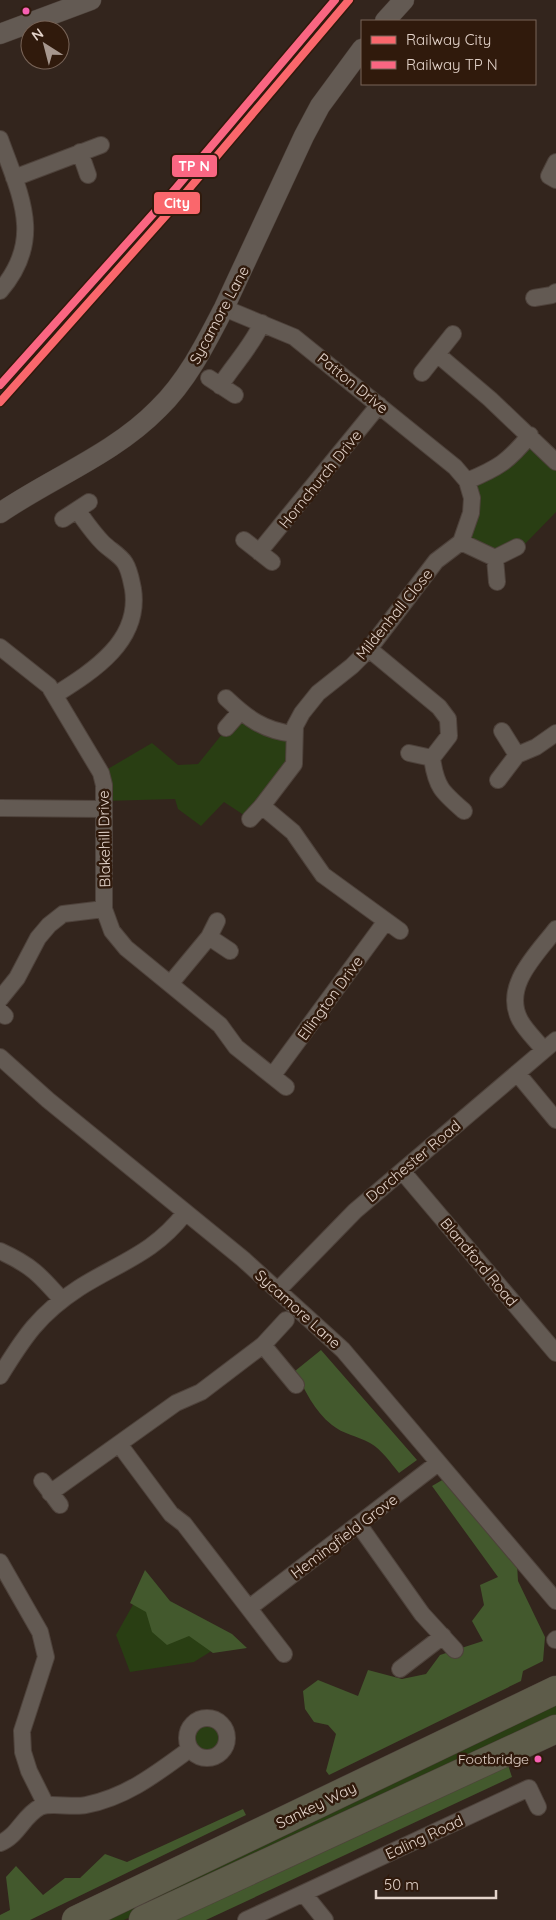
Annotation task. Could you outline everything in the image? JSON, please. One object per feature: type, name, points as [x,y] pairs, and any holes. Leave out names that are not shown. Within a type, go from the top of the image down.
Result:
[{"type":"highway","name":"Sankey Way","points":[[76,1920],[556,1690]]},
{"type":"highway","points":[[143,1920],[556,1729]]},
{"type":"street","points":[[0,34],[91,0]]},
{"type":"street","name":"Sycamore Lane","points":[[0,513],[124,438],[144,423],[172,394],[186,375],[224,308],[304,136],[320,106],[361,50]]},
{"type":"street","points":[[0,139],[25,211],[26,236],[19,264],[0,291]]},
{"type":"street","points":[[14,178],[102,144]]},
{"type":"street","points":[[80,152],[88,175]]},
{"type":"street","points":[[556,162],[549,176],[556,180]]},
{"type":"street","points":[[534,298],[552,295],[556,292]]},
{"type":"street","name":"Patton Drive","points":[[224,308],[294,337],[455,466],[467,481]]},
{"type":"street","points":[[236,395],[214,382],[255,340],[262,323]]},
{"type":"street","points":[[422,373],[453,334]]},
{"type":"street","points":[[437,354],[530,435],[556,462]]},
{"type":"street","name":"Hornchurch Drive","points":[[244,540],[266,557],[379,405]]},
{"type":"street","points":[[495,558],[461,542],[470,513],[472,498],[467,481],[505,463],[530,435]]},
{"type":"street","points":[[55,694],[91,673],[103,662],[127,631],[134,607],[130,573],[124,561],[102,543],[76,510]]},
{"type":"street","name":"Mildenhall Close","points":[[250,819],[294,764],[294,734],[298,719],[318,693],[352,666],[369,648],[436,561],[461,542]]},
{"type":"street","points":[[495,558],[517,547]]},
{"type":"street","points":[[495,558],[497,582]]},
{"type":"street","name":"Blakehill Drive","points":[[0,647],[40,677],[55,694],[98,767],[104,785],[104,909],[107,919],[119,940],[220,1025],[236,1048],[273,1075],[286,1088]]},
{"type":"street","points":[[369,648],[439,707],[448,719],[449,736],[432,758],[435,779],[442,792],[464,811]]},
{"type":"street","points":[[226,698],[240,712],[272,731],[294,734]]},
{"type":"street","points":[[226,728],[240,712]]},
{"type":"street","points":[[502,731],[516,755]]},
{"type":"street","points":[[498,780],[516,755],[536,747],[556,733]]},
{"type":"street","points":[[409,753],[432,758]]},
{"type":"street","points":[[262,806],[293,832],[323,875],[400,931]]},
{"type":"street","points":[[0,808],[103,808]]},
{"type":"street","points":[[0,999],[18,978],[38,938],[49,925],[63,914],[104,909]]},
{"type":"street","points":[[170,984],[209,937],[217,921]]},
{"type":"street","name":"Ellington Drive","points":[[273,1075],[386,921]]},
{"type":"street","points":[[550,1045],[521,1020],[515,1003],[515,994],[523,974],[556,928]]},
{"type":"street","points":[[209,937],[230,951]]},
{"type":"street","name":"Dorchester Road","points":[[278,1290],[328,1237],[402,1171],[550,1045]]},
{"type":"street","name":"Sycamore Lane","points":[[0,1057],[278,1290],[343,1350],[556,1601]]},
{"type":"street","points":[[517,1073],[556,1120]]},
{"type":"street","name":"Blandford Road","points":[[402,1171],[556,1353]]},
{"type":"street","points":[[0,1376],[21,1341],[38,1321],[62,1300],[157,1243],[185,1213]]},
{"type":"street","points":[[0,1251],[22,1261],[38,1273],[62,1300]]},
{"type":"street","points":[[51,1493],[176,1403],[201,1392],[263,1345],[286,1320]]},
{"type":"street","points":[[263,1345],[296,1385]]},
{"type":"street","points":[[119,1444],[171,1514],[184,1524],[284,1654]]},
{"type":"street","name":"Hemingfield Grove","points":[[249,1608],[360,1525],[438,1463]]},
{"type":"street","points":[[360,1525],[422,1614],[455,1650]]},
{"type":"street","points":[[0,1562],[40,1632],[46,1657],[22,1732],[23,1752],[29,1771],[46,1806]]},
{"type":"street","points":[[400,1669],[443,1636]]},
{"type":"street","points":[[0,1843],[16,1834],[33,1812],[46,1806],[70,1807],[88,1805],[126,1792],[146,1782],[190,1749]]},
{"type":"street","name":"Ealing Road","points":[[246,1920],[529,1788],[538,1807]]},
{"type":"street","points":[[304,1894],[325,1920]]},
{"type":"green space","points":[[530,435],[556,457],[556,512],[521,548],[495,558],[461,542],[467,481]]},
{"type":"green space","points":[[240,712],[294,734],[295,750],[250,819],[224,802],[201,826],[178,809],[175,799],[103,801],[101,773],[152,743],[178,765],[198,764]]},
{"type":"green space","points":[[321,1350],[417,1460],[399,1473],[378,1449],[336,1428],[320,1413],[310,1400],[295,1371]]},
{"type":"green space","points":[[444,1479],[517,1564],[518,1581],[545,1637],[543,1661],[523,1671],[521,1681],[329,1775],[326,1771],[336,1734],[328,1725],[314,1722],[305,1709],[303,1691],[318,1680],[358,1696],[368,1670],[402,1679],[426,1674],[440,1655],[483,1641],[472,1621],[484,1605],[480,1585],[498,1577],[432,1486]]},
{"type":"green space","points":[[145,1570],[170,1601],[232,1634],[247,1648],[213,1653],[189,1636],[167,1645],[152,1632],[146,1612],[130,1603]]},
{"type":"green space","points":[[139,1594],[213,1650],[194,1662],[130,1672],[116,1635]]},
{"type":"green space","points":[[556,1700],[556,1719],[124,1920],[96,1920]]},
{"type":"green space","points":[[206,1724],[215,1728],[219,1737],[215,1746],[206,1750],[197,1746],[193,1737],[197,1728]]},
{"type":"green space","points":[[508,1765],[512,1777],[206,1920],[157,1920]]},
{"type":"green space","points":[[243,1809],[246,1815],[30,1920],[0,1920],[0,1915],[10,1910],[6,1877],[16,1866],[43,1895],[65,1878],[80,1878],[105,1854],[127,1862]]},
{"type":"rail line","name":"City","points":[[0,402],[177,203],[349,0]]},
{"type":"transit line","points":[[0,385],[170,195],[335,0]]},
{"type":"place","name":"Footbridge","points":[[538,1759]]}]
